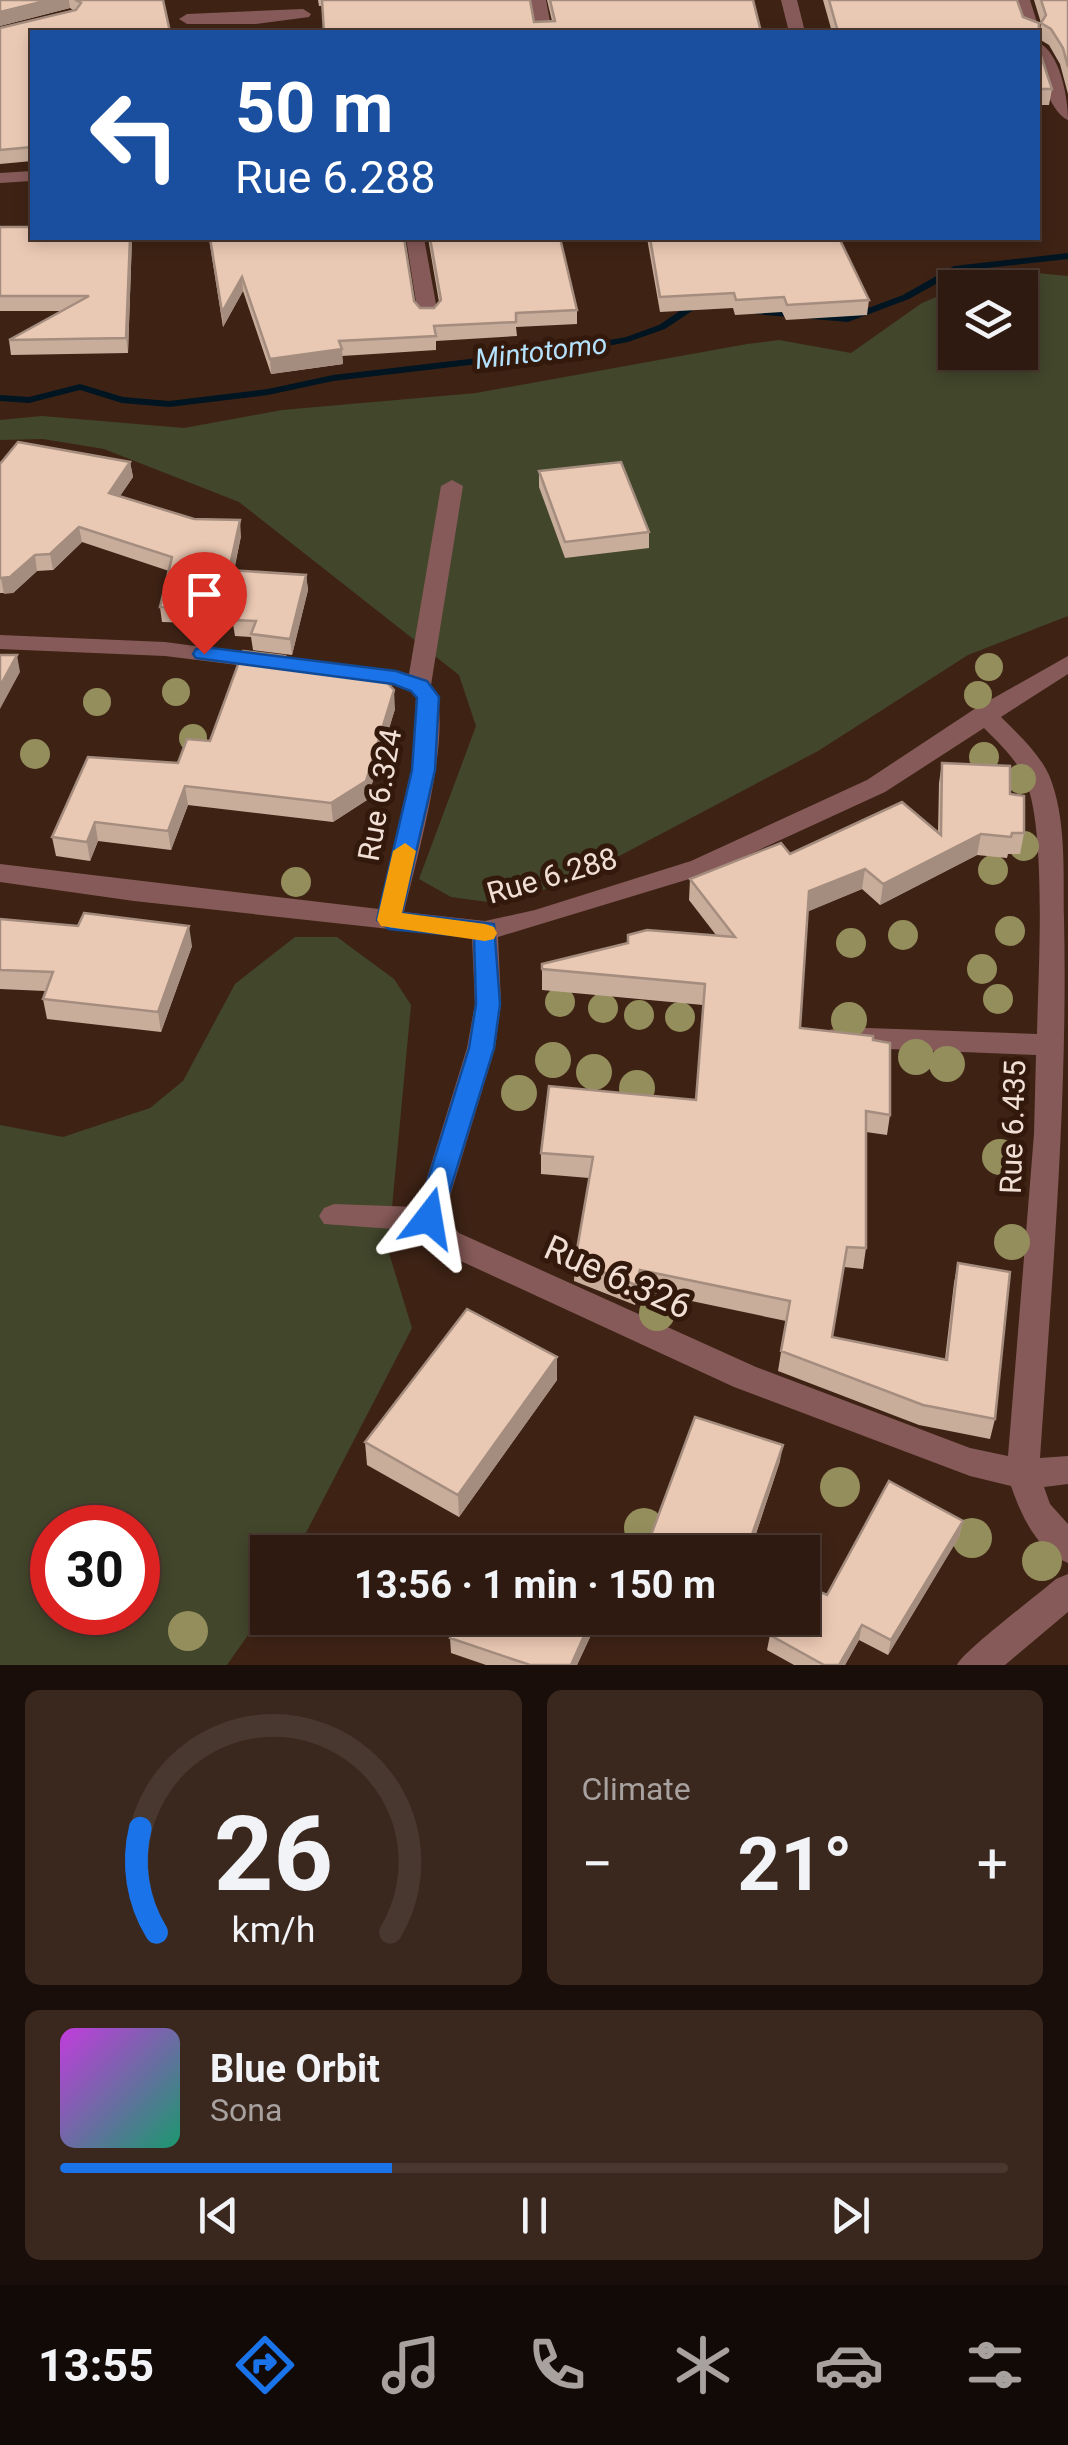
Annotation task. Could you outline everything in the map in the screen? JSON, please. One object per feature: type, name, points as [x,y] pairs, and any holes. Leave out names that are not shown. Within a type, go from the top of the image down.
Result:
[{"type":"street","points":[[538,0],[544,30]]},
{"type":"street","points":[[789,0],[796,30]]},
{"type":"street","points":[[1022,0],[1031,30]]},
{"type":"street","points":[[187,18],[256,19],[304,7]]},
{"type":"street","points":[[1040,52],[1068,115]]},
{"type":"street","points":[[0,178],[30,176]]},
{"type":"street","points":[[415,240],[428,315]]},
{"type":"street","name":"Rue 6.324","points":[[389,920],[424,770],[428,697],[419,686],[452,486]]},
{"type":"street","points":[[0,642],[165,648],[396,678],[419,686]]},
{"type":"street","name":"Rue 6.288","points":[[0,873],[485,930],[536,919],[700,867],[876,786],[1068,662]]},
{"type":"street","name":"Rue 6.435","points":[[984,714],[1018,749],[1036,776],[1046,813],[1052,952],[1058,978],[1049,1045],[1048,1134],[1023,1474],[1037,1512],[1068,1548]]},
{"type":"street","points":[[334,1216],[429,1218],[481,1048],[488,1004],[485,930]]},
{"type":"street","points":[[839,1037],[1049,1045]]},
{"type":"street","name":"Rue 6.326","points":[[429,1218],[448,1242],[745,1377],[970,1462],[1023,1474],[1068,1470]]},
{"type":"street","points":[[974,1665],[1006,1645],[1068,1590]]},
{"type":"green space","points":[[1038,273],[1068,276],[1068,616],[968,655],[818,751],[570,882],[495,903],[451,897],[419,879],[476,726],[459,675],[239,502],[104,449],[43,439],[0,440],[0,420],[42,416],[184,428],[282,410],[476,393],[779,340],[851,353],[922,303],[938,296],[938,370],[1038,370]]},
{"type":"green space","points":[[295,937],[337,937],[394,979],[411,1005],[388,1250],[412,1328],[305,1535],[250,1535],[250,1632],[227,1665],[0,1665],[0,1125],[63,1137],[150,1108],[183,1081],[235,984]]},
{"type":"building","points":[[0,0],[49,0],[0,12]]},
{"type":"building","points":[[76,0],[163,0],[170,30],[30,30],[30,147],[0,150],[0,28],[76,10],[81,3]]},
{"type":"building","points":[[322,0],[530,0],[534,22],[555,21],[550,0],[753,0],[760,30],[324,30]]},
{"type":"building","points":[[829,0],[1017,0],[1023,17],[1039,23],[1039,30],[837,30]]},
{"type":"building","points":[[1041,0],[1068,0],[1068,67],[1063,48],[1051,29],[1041,23],[1046,15]]},
{"type":"building","points":[[1040,53],[1052,89],[1040,89]]},
{"type":"building","points":[[0,227],[30,227],[30,240],[130,240],[126,338],[9,340],[89,296],[0,296]]},
{"type":"building","points":[[210,240],[404,240],[414,301],[420,308],[434,308],[441,300],[430,240],[560,240],[577,310],[516,313],[516,322],[434,326],[436,336],[339,341],[342,349],[270,359],[242,277],[222,312]]},
{"type":"building","points":[[650,240],[840,240],[869,300],[787,305],[784,297],[736,300],[734,293],[660,297]]},
{"type":"building","points":[[18,442],[130,462],[109,493],[194,519],[240,520],[229,570],[306,575],[290,639],[251,634],[256,621],[233,620],[236,608],[160,607],[172,557],[79,527],[50,554],[35,555],[10,577],[0,578],[0,464]]},
{"type":"building","points":[[621,462],[649,532],[565,542],[539,471]]},
{"type":"building","points":[[243,651],[285,656],[283,664],[380,675],[394,690],[366,781],[331,803],[185,786],[168,831],[95,822],[87,842],[52,837],[88,757],[178,763],[187,739],[210,741]]},
{"type":"building","points":[[0,655],[17,655],[0,686]]},
{"type":"building","points":[[942,763],[1010,766],[1010,794],[1024,796],[1024,833],[1012,833],[1011,837],[981,834],[883,884],[865,869],[809,891],[800,1028],[873,1036],[873,1040],[890,1043],[890,1115],[866,1111],[866,1248],[847,1247],[832,1337],[947,1360],[958,1263],[1010,1272],[995,1419],[923,1405],[781,1351],[790,1301],[640,1270],[636,1285],[575,1261],[593,1157],[541,1153],[549,1086],[696,1100],[705,984],[542,969],[542,964],[628,943],[628,935],[647,930],[735,937],[690,879],[781,843],[790,854],[902,802],[941,835]]},
{"type":"building","points":[[84,913],[189,926],[158,1012],[43,999],[53,972],[0,970],[0,919],[78,926]]},
{"type":"building","points":[[467,1309],[557,1357],[458,1495],[365,1442]]},
{"type":"building","points":[[695,1417],[783,1445],[752,1535],[651,1535]]},
{"type":"building","points":[[889,1481],[963,1521],[891,1640],[862,1625],[839,1665],[824,1665],[770,1635],[820,1635],[820,1592],[827,1595]]},
{"type":"building","points":[[584,1635],[571,1665],[530,1665],[450,1638]]},
{"type":"waterway","name":"Mintotomo","points":[[743,310],[848,319],[906,297],[957,268],[1068,256]]},
{"type":"waterway","name":"Mintotomo","points":[[0,398],[29,400],[80,387],[122,400],[169,404],[268,392],[333,378],[571,350],[628,339],[662,327],[696,304],[704,304]]},
{"type":"slow traffic","points":[[405,851],[389,920],[485,933]]},
{"type":"route","points":[[204,654],[396,678],[419,686],[428,697],[424,770],[389,920],[485,930],[488,1004],[481,1048],[429,1218]]}]
